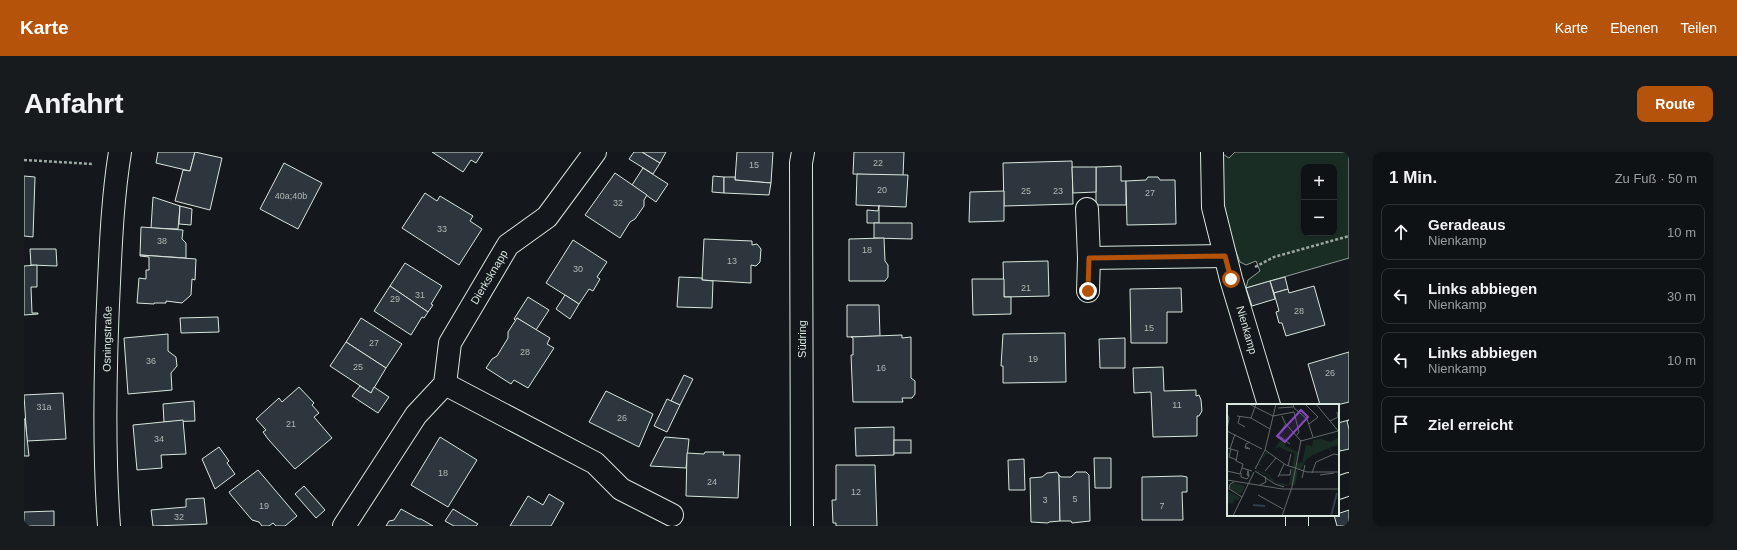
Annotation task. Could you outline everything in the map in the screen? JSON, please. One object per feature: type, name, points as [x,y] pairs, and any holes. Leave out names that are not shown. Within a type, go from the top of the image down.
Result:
[{"type":"street","name":"Dierksknapp","points":[[445,384],[450,342],[508,245],[547,217],[595,152]]},
{"type":"street","name":"Südring","points":[[802,526],[801,163],[803,152]]},
{"type":"street","name":"Nienkamp","points":[[1212,152],[1213,207],[1231,279],[1269,404]]},
{"type":"street","name":"Osningstraße","points":[[109,526],[106,478],[107,328],[114,193],[119,158]]},
{"type":"street","points":[[1087,209],[1089,258],[1088,291]]},
{"type":"street","points":[[1089,258],[1225,256]]},
{"type":"street","points":[[344,526],[416,415],[445,384],[595,463],[621,489],[672,515]]},
{"type":"street","points":[[1339,488],[1349,484]]},
{"type":"path","points":[[24,160],[119,158]]},
{"type":"path","points":[[1231,279],[1274,257],[1349,236]]},
{"type":"green space","points":[[1235,152],[1349,152],[1349,258],[1246,288],[1248,280],[1260,271],[1256,261],[1246,265],[1240,262],[1230,236],[1221,193],[1221,153],[1229,158]]},
{"type":"building","points":[[158,152],[195,152],[190,171],[156,163]]},
{"type":"building","points":[[195,152],[222,158],[210,210],[175,201],[183,170],[190,171]]},
{"type":"building","points":[[432,152],[483,152],[476,163],[471,160],[463,172]]},
{"type":"building","points":[[634,152],[642,152],[660,163],[653,174],[629,159]]},
{"type":"building","points":[[642,152],[666,152],[660,163]]},
{"type":"building","points":[[737,152],[773,152],[771,183],[735,180]]},
{"type":"building","points":[[854,152],[904,152],[903,176],[853,174]]},
{"type":"building","points":[[1072,161],[1073,204],[1004,206],[1003,163]]},
{"type":"building","points":[[284,163],[322,183],[298,229],[260,209]]},
{"type":"building","points":[[1121,166],[1121,181],[1126,181],[1126,205],[1096,205],[1096,167]]},
{"type":"building","points":[[1072,167],[1096,167],[1096,192],[1073,193]]},
{"type":"building","points":[[643,168],[668,184],[656,202],[632,185]]},
{"type":"building","points":[[615,173],[647,195],[644,200],[644,206],[635,219],[630,222],[620,238],[585,215]]},
{"type":"building","points":[[857,174],[908,175],[906,207],[856,205]]},
{"type":"building","points":[[24,176],[35,177],[33,237],[24,236]]},
{"type":"building","points":[[713,176],[724,177],[724,193],[712,192]]},
{"type":"building","points":[[724,177],[735,177],[735,180],[771,183],[769,195],[724,193]]},
{"type":"building","points":[[1148,177],[1158,177],[1160,180],[1175,180],[1176,224],[1127,225],[1126,181],[1146,180]]},
{"type":"building","points":[[1004,191],[1004,221],[969,222],[970,192]]},
{"type":"building","points":[[425,193],[437,201],[440,196],[473,216],[470,221],[482,229],[459,265],[402,228]]},
{"type":"building","points":[[153,197],[180,206],[178,229],[151,228]]},
{"type":"building","points":[[879,205],[879,223],[867,223],[867,210],[878,211]]},
{"type":"building","points":[[180,206],[192,209],[191,225],[179,224]]},
{"type":"building","points":[[874,223],[912,223],[912,239],[874,238]]},
{"type":"building","points":[[141,227],[183,230],[182,239],[186,243],[186,258],[140,255]]},
{"type":"building","points":[[884,238],[885,261],[888,265],[888,277],[885,281],[849,281],[849,239]]},
{"type":"building","points":[[704,239],[752,241],[752,245],[757,244],[761,249],[760,262],[756,266],[751,265],[751,283],[702,280]]},
{"type":"building","points":[[573,240],[607,262],[597,277],[600,279],[593,291],[589,289],[579,304],[546,283]]},
{"type":"building","points":[[30,249],[56,249],[57,266],[31,265]]},
{"type":"building","points":[[140,255],[196,259],[195,280],[192,279],[191,295],[182,303],[166,301],[166,303],[154,304],[137,303],[139,278],[146,279],[146,270],[149,270],[149,257]]},
{"type":"building","points":[[1048,261],[1049,296],[1004,297],[1003,262]]},
{"type":"building","points":[[405,263],[442,286],[428,312],[390,286]]},
{"type":"building","points":[[37,265],[37,287],[31,287],[32,313],[38,314],[24,315],[24,266]]},
{"type":"building","points":[[679,277],[702,278],[702,280],[713,281],[712,308],[677,307]]},
{"type":"building","points":[[1285,277],[1288,289],[1274,293],[1270,281]]},
{"type":"building","points":[[972,279],[1004,279],[1004,297],[1011,297],[1011,314],[973,315]]},
{"type":"building","points":[[1270,281],[1275,299],[1252,306],[1246,288]]},
{"type":"building","points":[[390,286],[428,312],[424,318],[422,317],[411,335],[374,311]]},
{"type":"building","points":[[1314,286],[1325,325],[1286,336],[1282,323],[1279,323],[1276,312],[1279,311],[1274,293],[1288,289],[1289,293]]},
{"type":"building","points":[[1181,288],[1182,312],[1167,312],[1167,343],[1131,343],[1130,289]]},
{"type":"building","points":[[565,295],[579,304],[570,319],[556,309]]},
{"type":"building","points":[[528,297],[549,310],[536,330],[517,318],[516,321],[514,319]]},
{"type":"building","points":[[847,305],[879,305],[880,336],[847,337]]},
{"type":"building","points":[[218,317],[219,332],[181,333],[180,318]]},
{"type":"building","points":[[361,318],[402,344],[386,368],[346,342]]},
{"type":"building","points":[[517,318],[550,338],[547,344],[554,348],[528,388],[514,380],[511,384],[486,368],[492,359],[497,356],[508,338],[508,332]]},
{"type":"building","points":[[1065,333],[1066,382],[1003,383],[1003,366],[1001,366],[1003,334]]},
{"type":"building","points":[[168,334],[168,351],[176,357],[177,366],[171,373],[172,390],[128,394],[124,338]]},
{"type":"building","points":[[902,335],[902,338],[911,337],[911,378],[915,381],[915,394],[912,398],[902,398],[903,402],[853,402],[851,355],[853,355],[853,338],[851,337]]},
{"type":"building","points":[[1125,338],[1125,368],[1100,368],[1099,339]]},
{"type":"building","points":[[346,342],[386,368],[371,393],[330,366]]},
{"type":"building","points":[[1349,352],[1349,402],[1339,404],[1320,404],[1308,364]]},
{"type":"building","points":[[1163,367],[1164,391],[1196,390],[1196,396],[1199,395],[1202,411],[1199,416],[1197,416],[1197,436],[1153,437],[1151,392],[1134,393],[1133,368]]},
{"type":"building","points":[[684,375],[693,379],[680,405],[671,401]]},
{"type":"building","points":[[360,386],[371,393],[374,387],[389,397],[378,413],[352,396]]},
{"type":"building","points":[[299,387],[314,403],[312,405],[319,413],[314,417],[332,438],[295,469],[268,439],[263,432],[266,430],[256,419],[279,398],[282,402]]},
{"type":"building","points":[[606,391],[653,414],[639,447],[589,422]]},
{"type":"building","points":[[63,393],[66,439],[27,441],[24,395]]},
{"type":"building","points":[[667,399],[680,405],[667,432],[654,426]]},
{"type":"building","points":[[194,401],[195,421],[164,422],[163,404]]},
{"type":"building","points":[[25,419],[29,456],[24,456]]},
{"type":"building","points":[[183,420],[186,454],[161,455],[162,468],[137,470],[133,425]]},
{"type":"building","points":[[1349,420],[1347,421],[1349,429],[1349,449],[1340,451],[1339,448],[1339,423]]},
{"type":"building","points":[[894,427],[894,455],[856,456],[855,428]]},
{"type":"building","points":[[440,437],[477,460],[448,507],[411,485]]},
{"type":"building","points":[[665,437],[689,439],[686,468],[650,466]]},
{"type":"building","points":[[894,440],[911,440],[911,453],[894,453]]},
{"type":"building","points":[[219,447],[229,461],[227,463],[235,474],[215,489],[202,459]]},
{"type":"building","points":[[705,452],[724,452],[723,455],[740,455],[738,498],[686,496],[687,453],[704,454]]},
{"type":"building","points":[[1094,458],[1111,458],[1111,488],[1095,488]]},
{"type":"building","points":[[1024,459],[1025,490],[1009,490],[1008,460]]},
{"type":"building","points":[[836,465],[875,465],[877,526],[836,526],[836,523],[833,523],[832,500],[836,500]]},
{"type":"building","points":[[258,470],[297,516],[285,526],[276,526],[273,523],[269,526],[262,526],[259,522],[252,520],[229,492]]},
{"type":"building","points":[[1057,472],[1059,475],[1060,521],[1048,523],[1031,522],[1030,478],[1042,477],[1047,473]]},
{"type":"building","points":[[1076,472],[1086,472],[1089,475],[1090,521],[1072,523],[1071,521],[1060,521],[1059,475],[1061,477],[1071,477]]},
{"type":"building","points":[[1142,477],[1187,477],[1187,492],[1182,492],[1183,520],[1142,520]]},
{"type":"building","points":[[304,486],[325,510],[316,518],[295,494]]},
{"type":"building","points":[[549,494],[564,503],[551,526],[510,526],[528,496],[543,505]]},
{"type":"building","points":[[204,498],[207,524],[153,526],[151,510],[186,507],[186,499]]},
{"type":"building","points":[[401,509],[433,526],[386,526],[389,521],[394,520]]},
{"type":"building","points":[[453,509],[478,524],[476,526],[454,526],[445,521]]},
{"type":"building","points":[[1349,510],[1349,526],[1337,526],[1334,516],[1339,516],[1339,513]]},
{"type":"building","points":[[54,511],[54,526],[24,526],[24,512]]},
{"type":"route","points":[[1088,291],[1089,258],[1225,256],[1231,279]]}]
